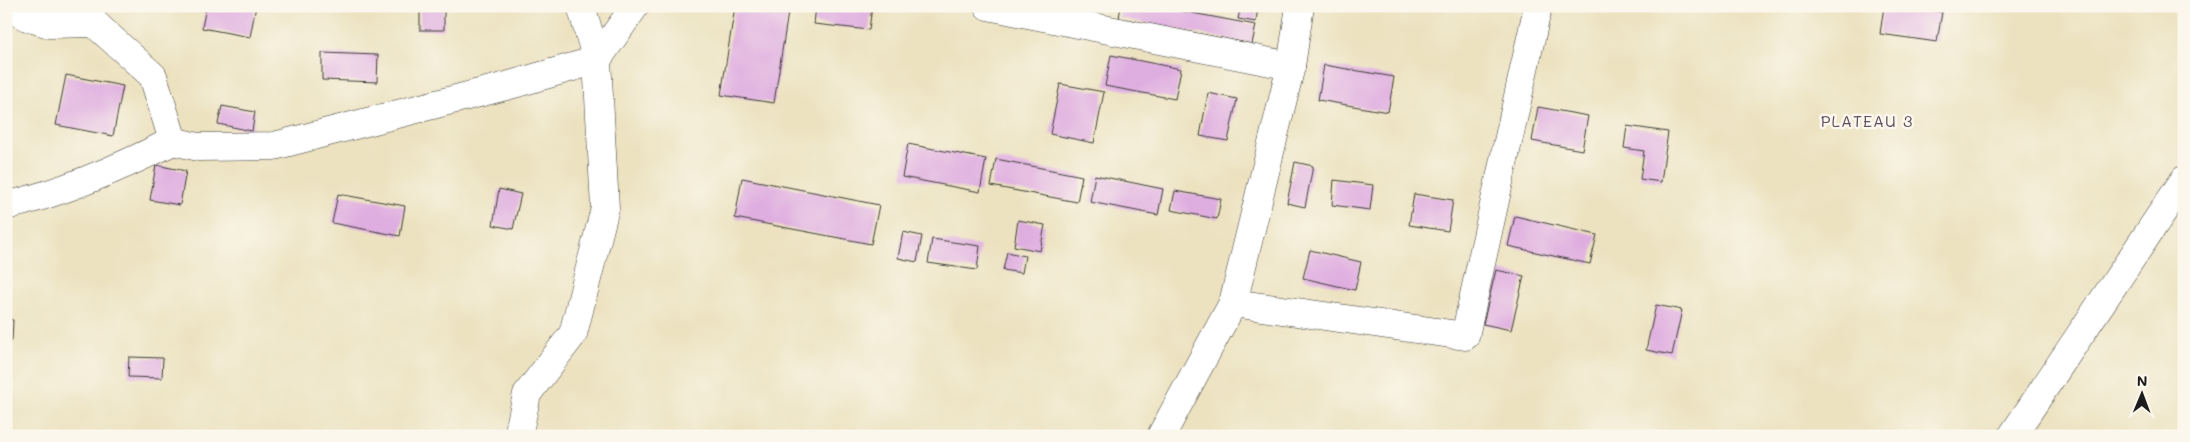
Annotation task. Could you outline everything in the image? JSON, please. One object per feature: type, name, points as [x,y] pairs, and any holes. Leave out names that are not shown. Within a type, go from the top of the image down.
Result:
[{"type":"street","points":[[6,6],[27,17],[49,24],[91,15],[153,76],[173,141]]},
{"type":"street","points":[[518,436],[527,394],[573,334],[605,208],[597,60],[581,6]]},
{"type":"street","points":[[6,206],[47,195],[138,159],[173,141],[198,147],[274,146],[510,85],[597,60],[635,6]]},
{"type":"street","points":[[988,6],[1291,66]]},
{"type":"street","points":[[1161,436],[1233,303],[1291,66],[1300,6]]},
{"type":"street","points":[[1233,303],[1465,336],[1538,6]]},
{"type":"street","points":[[2012,436],[2184,180]]},
{"type":"building","points":[[206,6],[256,6],[250,37],[202,28]]},
{"type":"building","points":[[420,6],[444,6],[444,30],[420,30]]},
{"type":"building","points":[[735,6],[789,6],[774,103],[721,95]]},
{"type":"building","points":[[816,6],[872,6],[869,30],[814,24]]},
{"type":"building","points":[[1121,6],[1155,6],[1256,25],[1252,44],[1119,18]]},
{"type":"building","points":[[1241,6],[1258,6],[1256,22],[1238,19]]},
{"type":"building","points":[[1884,6],[1905,6],[1942,12],[1937,42],[1880,34]]},
{"type":"building","points":[[322,53],[378,55],[377,82],[322,80]]},
{"type":"building","points":[[1111,55],[1181,69],[1175,99],[1105,86]]},
{"type":"building","points":[[1324,65],[1394,77],[1388,112],[1318,100]]},
{"type":"building","points":[[66,75],[123,86],[113,136],[56,125]]},
{"type":"building","points":[[1060,84],[1104,92],[1094,143],[1050,134]]},
{"type":"building","points":[[1208,93],[1237,99],[1228,141],[1200,136]]},
{"type":"building","points":[[222,106],[255,112],[252,131],[218,124]]},
{"type":"building","points":[[1538,107],[1588,116],[1582,150],[1532,141]]},
{"type":"building","points":[[1627,126],[1668,132],[1661,182],[1640,179],[1644,151],[1624,148]]},
{"type":"building","points":[[908,144],[986,159],[980,192],[902,177]]},
{"type":"building","points":[[996,159],[1082,176],[1077,202],[991,186]]},
{"type":"building","points":[[1295,162],[1313,166],[1305,207],[1287,203]]},
{"type":"building","points":[[156,165],[186,171],[180,205],[150,200]]},
{"type":"building","points":[[1095,175],[1163,189],[1158,215],[1090,202]]},
{"type":"building","points":[[742,178],[879,205],[871,244],[735,218]]},
{"type":"building","points":[[1334,180],[1373,185],[1370,210],[1332,205]]},
{"type":"building","points":[[499,189],[521,194],[513,229],[493,225]]},
{"type":"building","points":[[1175,191],[1221,199],[1217,219],[1171,210]]},
{"type":"building","points":[[338,194],[405,206],[400,236],[332,223]]},
{"type":"building","points":[[1414,194],[1453,200],[1448,231],[1409,225]]},
{"type":"building","points":[[1515,216],[1597,235],[1590,264],[1508,246]]},
{"type":"building","points":[[1018,220],[1045,225],[1040,251],[1014,246]]},
{"type":"building","points":[[903,232],[922,236],[917,262],[898,258]]},
{"type":"building","points":[[932,239],[980,246],[977,270],[928,263]]},
{"type":"building","points":[[1310,250],[1361,262],[1355,290],[1303,278]]},
{"type":"building","points":[[1007,252],[1025,256],[1022,273],[1003,270]]},
{"type":"building","points":[[1496,270],[1524,276],[1511,330],[1483,324]]},
{"type":"building","points":[[1656,305],[1682,310],[1672,355],[1646,350]]},
{"type":"building","points":[[6,319],[13,320],[12,341],[6,341]]},
{"type":"building","points":[[129,357],[163,358],[162,378],[128,377]]},
{"type":"district","name":"PLATEAU 3","points":[[1867,121]]}]
